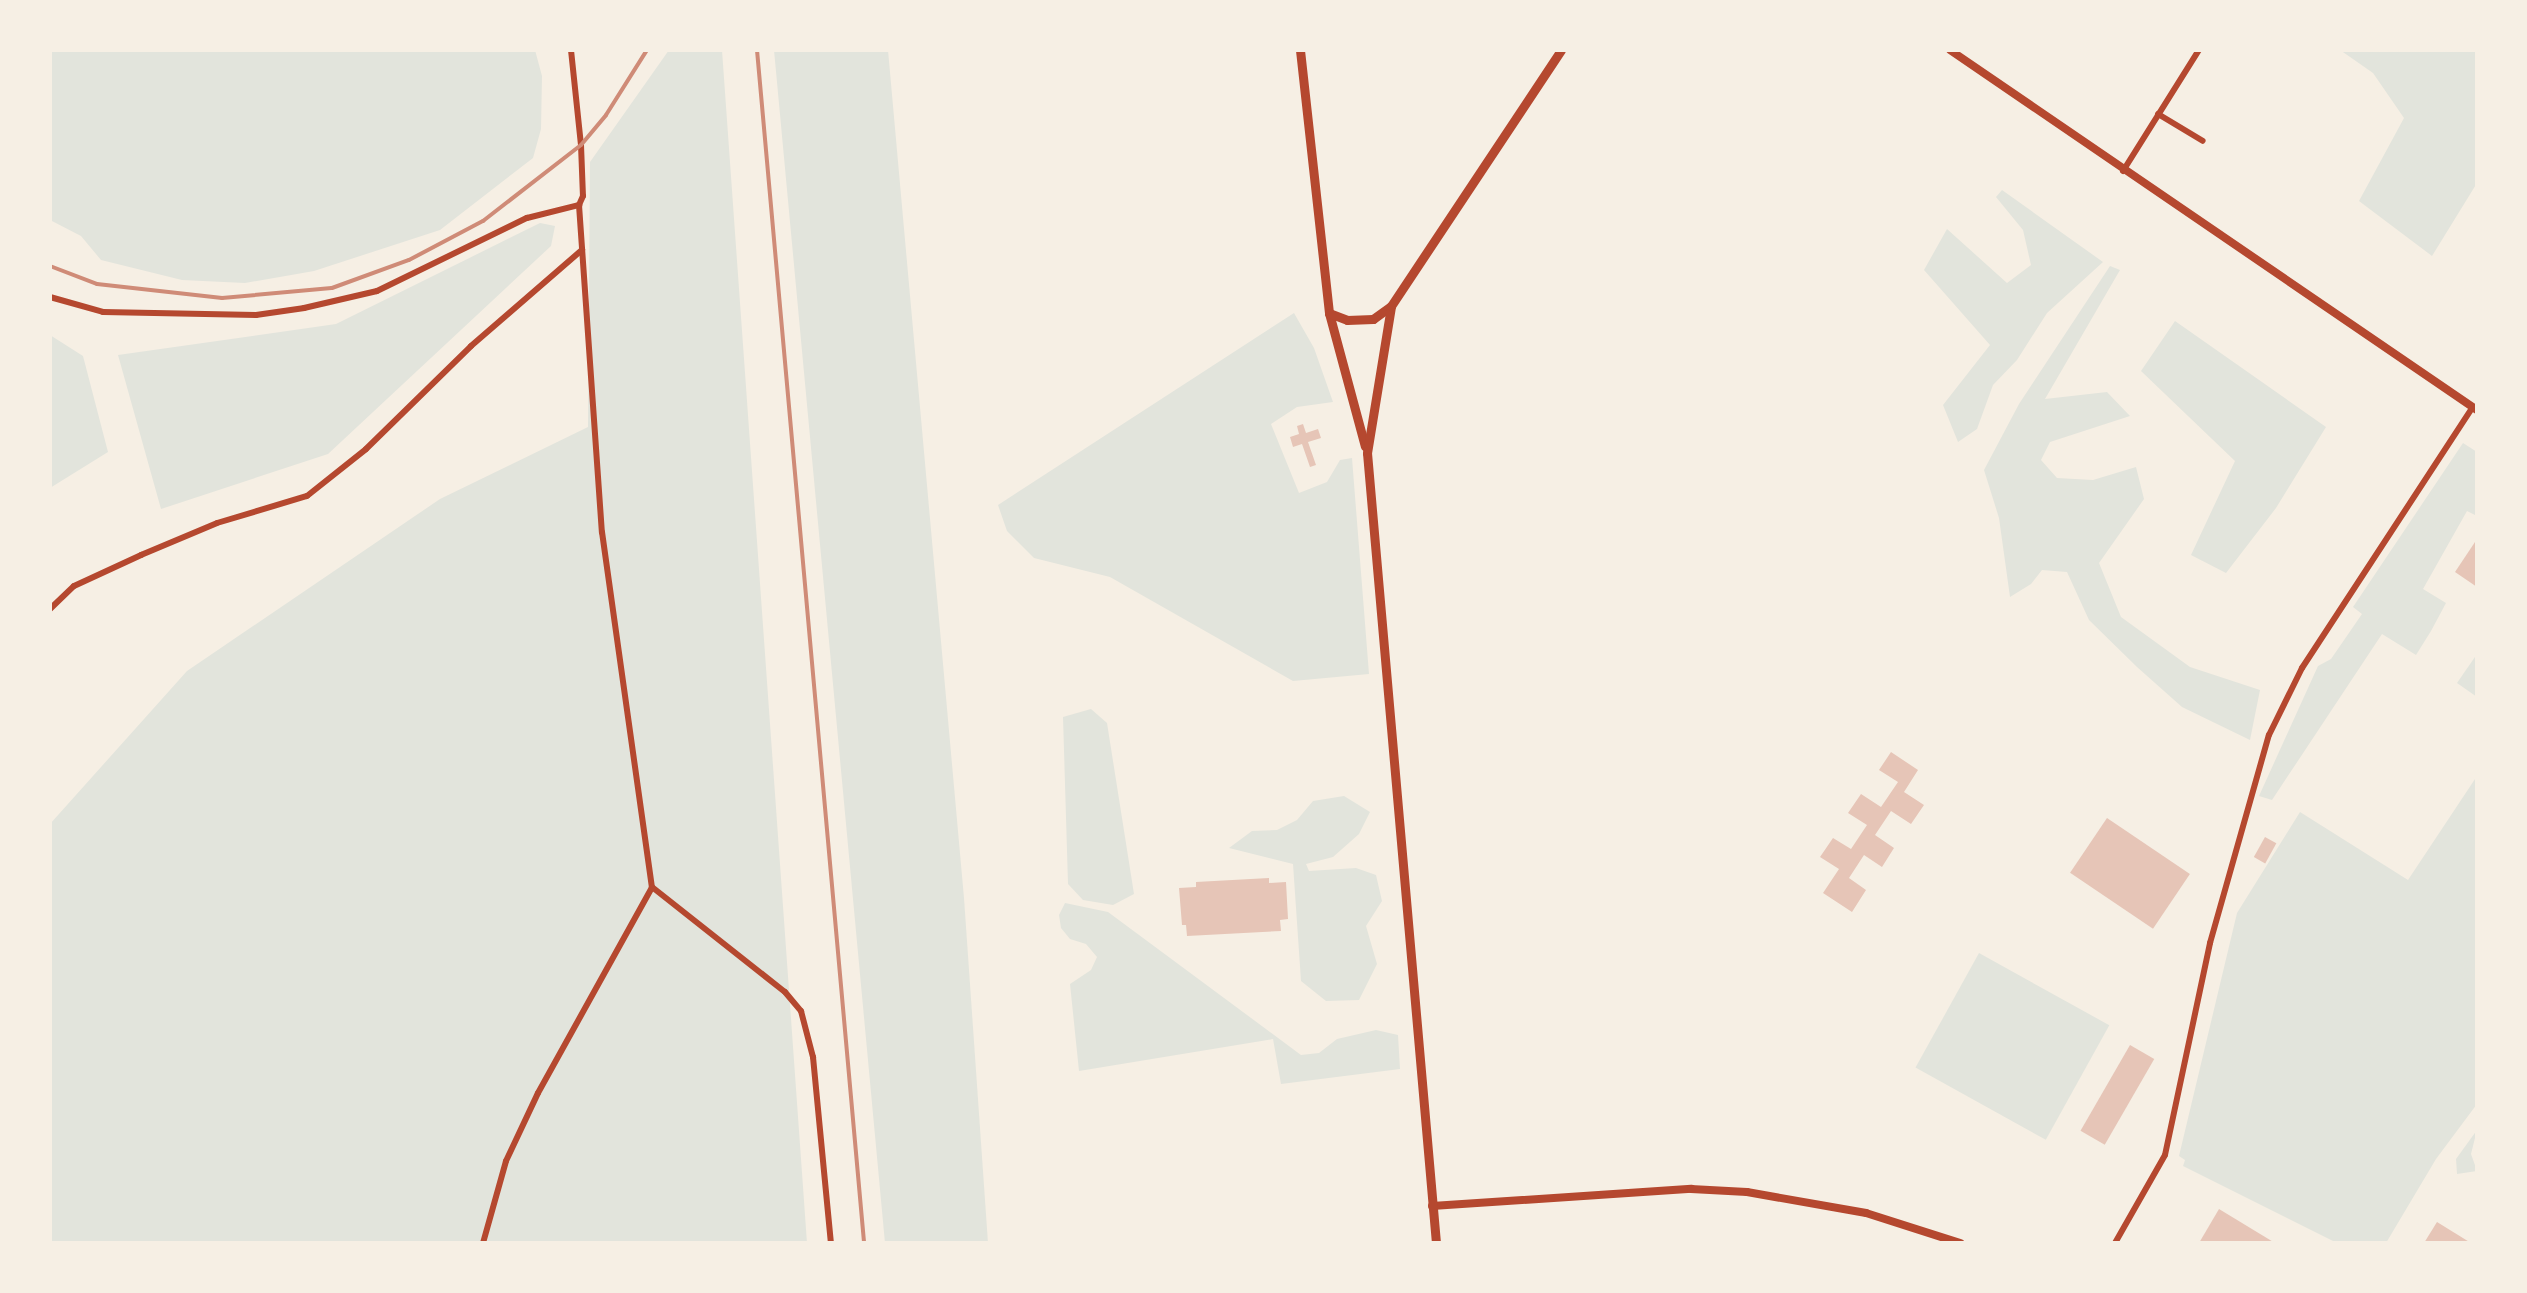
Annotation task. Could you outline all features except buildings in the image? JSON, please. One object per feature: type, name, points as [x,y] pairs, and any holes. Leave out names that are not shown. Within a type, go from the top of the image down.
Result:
[{"type":"main road","points":[[1300,50],[1329,313],[1367,453],[1436,1243]]},
{"type":"main road","points":[[1329,313],[1346,320],[1372,319],[1391,306],[1562,50]]},
{"type":"main road","points":[[1367,453],[1391,306]]},
{"type":"street","points":[[483,1243],[506,1160],[538,1092],[652,888],[602,532],[579,205],[583,196],[582,162],[571,50]]},
{"type":"street","points":[[1950,50],[2475,409],[2302,668],[2270,734],[2210,943],[2165,1155],[2115,1243]]},
{"type":"street","points":[[2122,171],[2199,50]]},
{"type":"street","points":[[2158,114],[2204,142]]},
{"type":"street","points":[[50,297],[103,312],[256,315],[304,308],[378,290],[526,218],[579,205]]},
{"type":"street","points":[[50,608],[74,586],[141,555],[217,523],[306,496],[366,449],[471,346],[582,250]]},
{"type":"street","points":[[652,888],[785,992],[802,1012],[813,1058],[830,1243]]},
{"type":"street","points":[[1432,1206],[1691,1189],[1747,1192],[1866,1213],[1960,1243]]},
{"type":"shaded area","points":[[50,50],[535,50],[542,76],[541,129],[533,158],[440,230],[314,271],[245,283],[182,280],[101,260],[81,236],[50,220]]},
{"type":"shaded area","points":[[669,50],[722,50],[807,1243],[50,1243],[50,824],[187,671],[440,499],[588,427],[590,162]]},
{"type":"shaded area","points":[[774,50],[888,50],[964,898],[988,1243],[885,1243]]},
{"type":"shaded area","points":[[2340,50],[2477,50],[2477,183],[2432,256],[2359,201],[2404,118],[2373,73]]},
{"type":"shaded area","points":[[2002,190],[2103,262],[2047,313],[2017,360],[1993,385],[1977,429],[1958,442],[1943,405],[1990,345],[1924,270],[1947,229],[2007,283],[2031,265],[2023,230],[1996,197]]},
{"type":"shaded area","points":[[540,223],[555,226],[551,246],[328,454],[161,509],[118,355],[336,324]]},
{"type":"shaded area","points":[[2110,266],[2120,270],[2045,399],[2107,392],[2130,416],[2050,442],[2041,460],[2057,478],[2093,480],[2136,467],[2144,499],[2099,563],[2121,617],[2190,667],[2260,690],[2250,740],[2182,707],[2137,667],[2089,620],[2067,572],[2042,570],[2031,584],[2010,597],[1999,518],[1984,470],[2019,404]]},
{"type":"shaded area","points":[[1294,313],[1314,348],[1333,402],[1297,407],[1271,424],[1299,493],[1327,482],[1340,460],[1352,458],[1369,674],[1293,681],[1110,577],[1034,558],[1007,531],[998,505]]},
{"type":"shaded area","points":[[2175,321],[2326,427],[2276,508],[2226,573],[2191,555],[2235,461],[2141,371]]},
{"type":"shaded area","points":[[50,335],[83,356],[108,452],[50,488]]},
{"type":"shaded area","points":[[2463,443],[2477,452],[2477,516],[2467,511],[2423,589],[2446,603],[2431,631],[2416,655],[2382,634],[2272,800],[2259,796],[2318,666],[2331,659],[2362,614],[2353,607]]},
{"type":"shaded area","points":[[2477,654],[2477,697],[2457,683]]},
{"type":"shaded area","points":[[1091,709],[1107,723],[1134,894],[1113,905],[1083,900],[1068,884],[1063,717]]},
{"type":"shaded area","points":[[2477,776],[2477,1104],[2436,1159],[2386,1243],[2337,1243],[2183,1166],[2185,1160],[2179,1156],[2237,913],[2300,812],[2408,880]]},
{"type":"shaded area","points":[[1344,796],[1370,812],[1359,834],[1333,857],[1306,864],[1309,871],[1356,868],[1376,875],[1382,901],[1366,926],[1377,964],[1359,1000],[1326,1001],[1301,981],[1293,864],[1229,848],[1252,831],[1277,830],[1297,820],[1313,801]]},
{"type":"shaded area","points":[[1065,903],[1108,912],[1301,1055],[1319,1053],[1337,1039],[1376,1030],[1398,1035],[1400,1069],[1281,1084],[1273,1039],[1079,1071],[1070,984],[1091,970],[1097,957],[1086,944],[1070,939],[1061,928],[1059,915]]},
{"type":"shaded area","points":[[1979,953],[2109,1025],[2046,1140],[1915,1068]]},
{"type":"shaded area","points":[[2477,1130],[2471,1154],[2477,1171],[2457,1174],[2456,1159]]},
{"type":"railway","points":[[50,266],[97,284],[222,298],[332,288],[409,260],[483,221],[581,145],[606,115],[647,50]]},
{"type":"railway","points":[[757,50],[864,1243]]}]
